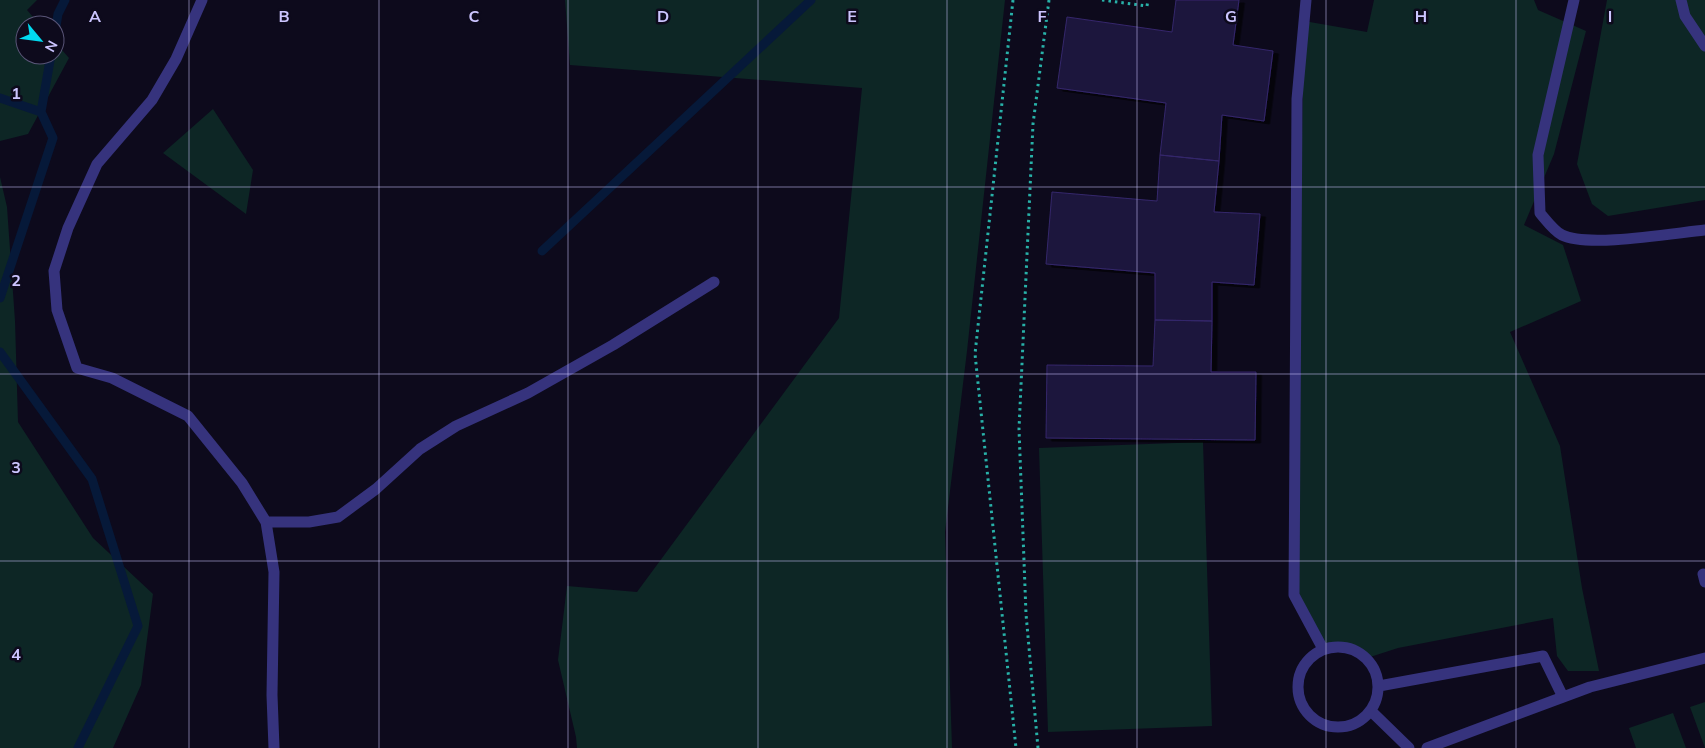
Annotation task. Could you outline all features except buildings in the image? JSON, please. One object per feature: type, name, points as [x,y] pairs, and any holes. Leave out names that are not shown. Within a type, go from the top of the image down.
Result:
[{"type":"lane","points":[[202,0],[176,59],[152,100],[97,164],[68,228],[54,272],[57,310],[77,368],[112,378],[188,416],[242,483],[266,522],[274,572],[272,695],[274,748]]},
{"type":"lane","points":[[1306,0],[1297,99],[1294,595],[1323,649]]},
{"type":"lane","points":[[1574,0],[1538,155],[1540,213],[1562,235],[1583,240],[1610,240],[1705,230]]},
{"type":"lane","points":[[1681,0],[1685,16],[1705,46]]},
{"type":"lane","points":[[266,522],[309,522],[338,517],[376,488],[420,449],[456,426],[528,393],[613,345],[714,282]]},
{"type":"lane","points":[[1343,647],[1356,650],[1367,658],[1373,666],[1379,686],[1377,699],[1371,711],[1355,724],[1335,727],[1322,724],[1311,717],[1303,706],[1298,694],[1299,680],[1303,667],[1323,649],[1343,647]]},
{"type":"lane","points":[[1379,686],[1543,656],[1563,697]]},
{"type":"lane","points":[[1427,748],[1590,687],[1705,658]]},
{"type":"lane","points":[[1371,711],[1409,748]]},
{"type":"path","points":[[1013,0],[975,354],[1016,748]]},
{"type":"path","points":[[1038,748],[1026,614],[1020,429],[1033,124],[1048,0]]},
{"type":"path","points":[[1102,0],[1147,6],[1148,0]]},
{"type":"green space","points":[[0,0],[37,0],[27,10],[31,15],[15,15],[15,65],[65,65],[65,53],[69,58],[28,134],[0,141]]},
{"type":"green space","points":[[565,0],[1005,0],[967,351],[945,532],[952,748],[577,748],[558,660],[567,586],[637,592],[839,318],[862,88],[570,65]]},
{"type":"green space","points":[[1374,0],[1534,0],[1538,10],[1586,31],[1554,154],[1524,225],[1563,245],[1581,301],[1510,332],[1560,446],[1582,588],[1599,671],[1568,671],[1557,656],[1553,618],[1398,648],[1367,658],[1346,648],[1323,649],[1294,595],[1304,21],[1367,32]]},
{"type":"green space","points":[[1607,0],[1705,0],[1705,200],[1608,216],[1592,204],[1577,164]]},
{"type":"green space","points":[[213,109],[253,170],[246,214],[163,153]]},
{"type":"green space","points":[[0,177],[7,207],[15,321],[18,422],[93,538],[153,594],[141,685],[113,748],[0,748]]},
{"type":"green space","points":[[1203,442],[1212,726],[1048,732],[1039,448]]},
{"type":"green space","points":[[1705,702],[1705,748],[1690,707]]},
{"type":"green space","points":[[1673,713],[1686,748],[1636,748],[1629,728]]},
{"type":"waterway","points":[[58,15],[65,0]]},
{"type":"waterway","points":[[542,251],[811,0]]},
{"type":"waterway","points":[[41,112],[49,65]]},
{"type":"waterway","points":[[0,98],[41,112],[53,138],[0,298]]},
{"type":"waterway","points":[[0,352],[92,479],[138,626],[78,748]]}]
